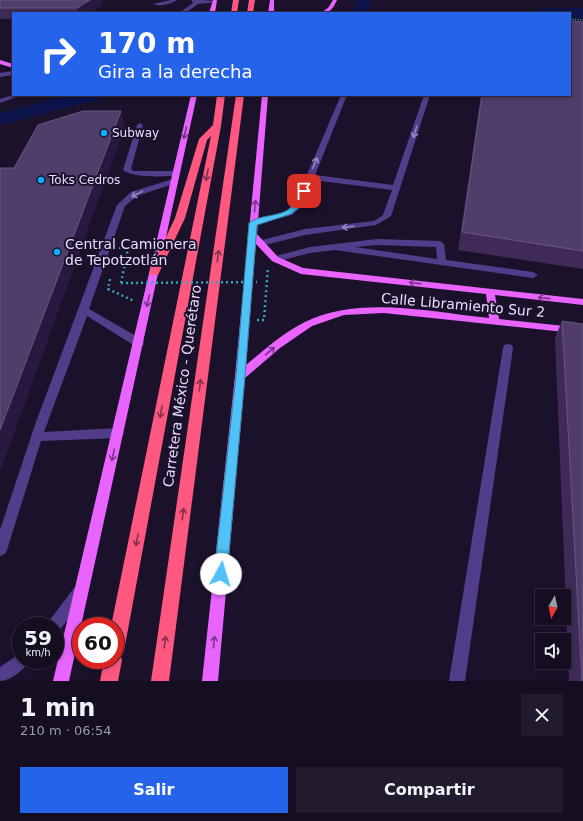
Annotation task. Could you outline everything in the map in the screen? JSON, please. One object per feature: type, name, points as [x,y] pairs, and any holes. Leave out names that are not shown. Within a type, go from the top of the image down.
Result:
[{"type":"highway","points":[[234,12],[236,0]]},
{"type":"highway","points":[[250,12],[252,0]]},
{"type":"highway","name":"Carretera México - Querétaro","points":[[122,617],[217,126],[221,96]]},
{"type":"highway","name":"Carretera México - Querétaro","points":[[160,681],[240,96]]},
{"type":"highway","points":[[154,273],[180,218],[203,139],[217,126]]},
{"type":"highway","points":[[109,681],[111,669]]},
{"type":"main road","points":[[271,12],[272,0]]},
{"type":"main road","points":[[326,12],[330,9],[336,0]]},
{"type":"main road","points":[[212,12],[215,1]]},
{"type":"main road","points":[[0,62],[12,66]]},
{"type":"main road","points":[[61,681],[84,586],[147,308],[175,174],[194,96]]},
{"type":"main road","points":[[210,681],[240,376],[265,96]]},
{"type":"main road","name":"Calle Libramiento Sur 2","points":[[253,229],[261,243],[272,256],[301,271],[583,302]]},
{"type":"main road","points":[[490,292],[494,320]]},
{"type":"main road","name":"Calle Libramiento Sur 2","points":[[240,376],[276,345],[309,324],[344,312],[384,310],[494,320],[583,331]]},
{"type":"street","points":[[156,4],[168,3],[175,0]]},
{"type":"street","points":[[183,12],[195,2],[215,1]]},
{"type":"street","points":[[0,75],[12,73]]},
{"type":"street","points":[[0,101],[16,96]]},
{"type":"street","points":[[253,229],[288,213],[298,206],[344,96]]},
{"type":"street","points":[[261,243],[305,232],[376,223],[387,216],[427,96]]},
{"type":"street","points":[[140,125],[128,166],[129,172],[175,174]]},
{"type":"street","points":[[0,550],[37,437],[121,205],[134,194],[175,174]]},
{"type":"street","points":[[310,177],[396,188]]},
{"type":"street","points":[[272,256],[377,242],[440,244],[442,262]]},
{"type":"street","points":[[334,247],[533,275]]},
{"type":"street","points":[[84,310],[139,343]]},
{"type":"street","points":[[457,681],[508,348]]},
{"type":"street","points":[[37,437],[118,433]]},
{"type":"street","points":[[61,617],[84,586]]},
{"type":"street","points":[[0,676],[12,667]]},
{"type":"path","points":[[571,19],[583,20]]},
{"type":"path","points":[[118,248],[128,248],[121,283],[257,282],[256,290]]},
{"type":"path","points":[[254,320],[264,320],[272,256]]},
{"type":"path","points":[[111,276],[108,289],[147,308]]},
{"type":"building","points":[[0,0],[90,0],[77,8],[0,8]]},
{"type":"building","points":[[571,21],[583,22],[583,251],[462,232],[482,96],[571,96]]},
{"type":"building","points":[[83,111],[121,111],[0,430],[0,168],[14,168],[38,125]]},
{"type":"building","points":[[562,321],[583,324],[583,681],[582,681]]},
{"type":"waterway","points":[[359,12],[365,0]]},
{"type":"waterway","points":[[571,13],[583,13]]},
{"type":"waterway","points":[[0,119],[90,96]]},
{"type":"place","name":"Subway","points":[[104,133]]},
{"type":"place","name":"Toks Cedros","points":[[41,180]]},
{"type":"place","name":"Central Camionera de Tepotzotlán","points":[[57,252]]},
{"type":"route","points":[[221,574],[253,223],[288,213],[298,206],[304,191]]}]
